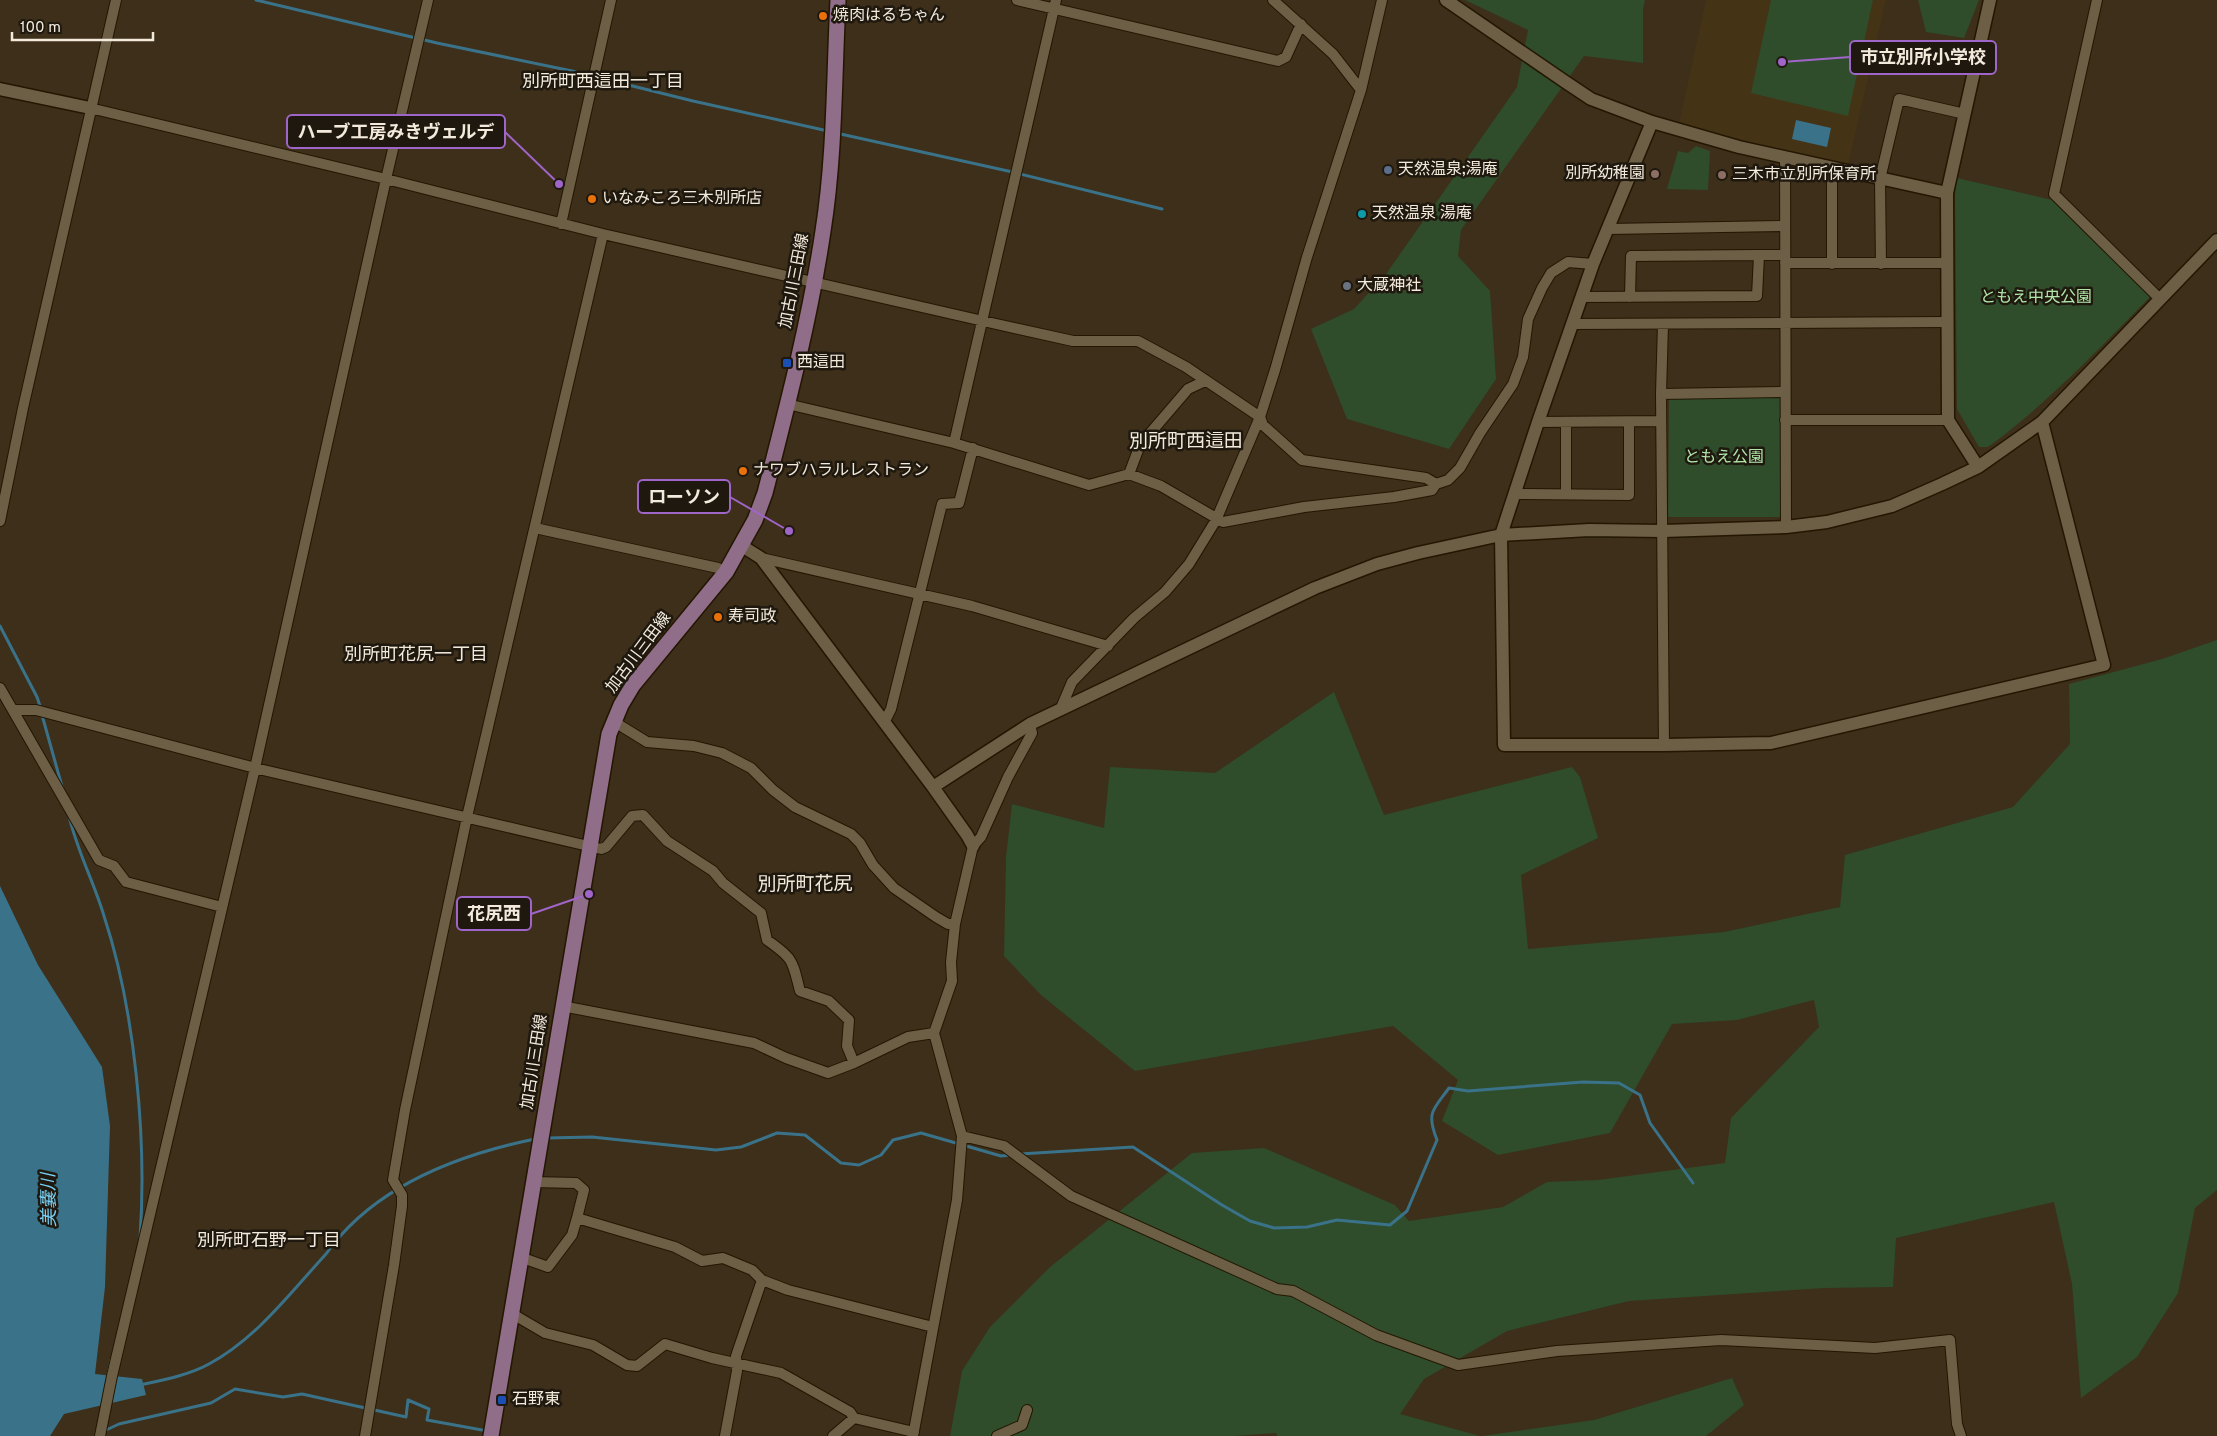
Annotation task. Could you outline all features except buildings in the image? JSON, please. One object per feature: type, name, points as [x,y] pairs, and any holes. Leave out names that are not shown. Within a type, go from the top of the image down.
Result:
[{"type":"main road","name":"加古川三田線","points":[[491,1436],[562,1006],[591,846],[604,760],[613,721],[633,685],[726,572],[755,520],[765,493],[787,404],[824,230],[830,170],[838,0]]},
{"type":"street","points":[[0,521],[90,108],[116,0]]},
{"type":"street","points":[[100,1436],[112,1376],[255,768],[386,179],[428,0]]},
{"type":"street","points":[[560,224],[611,0]]},
{"type":"street","points":[[1017,0],[1055,4],[1278,61],[1286,57],[1301,24]]},
{"type":"street","points":[[1273,0],[1333,54],[1361,90]]},
{"type":"street","points":[[1061,708],[1072,682],[1134,618],[1165,592],[1189,564],[1216,520],[1260,417],[1307,257],[1361,90],[1382,0]]},
{"type":"street","points":[[1446,0],[1591,99],[1652,122],[1785,158],[1947,193]]},
{"type":"street","points":[[1978,467],[1948,420],[1946,322],[1947,193],[1990,0]]},
{"type":"street","points":[[2097,0],[2054,194],[2159,298]]},
{"type":"street","points":[[954,443],[1055,4]]},
{"type":"street","points":[[0,89],[90,108],[386,179],[560,224],[1073,341],[1138,341],[1186,367],[1260,417],[1263,424],[1302,460],[1426,478],[1436,484]]},
{"type":"street","points":[[1881,264],[1880,178],[1899,99],[1965,114]]},
{"type":"street","points":[[1652,122],[1594,264],[1538,422],[1501,535],[1504,744],[1664,745],[1771,743],[2104,665],[2042,422]]},
{"type":"street","points":[[1785,158],[1786,527]]},
{"type":"street","points":[[1832,168],[1832,264]]},
{"type":"street","points":[[1609,228],[1785,226]]},
{"type":"street","points":[[365,1436],[394,1265],[402,1195],[393,1180],[405,1110],[467,817],[603,234]]},
{"type":"street","points":[[933,787],[1030,724],[1061,708],[1333,580],[1377,564],[1501,535],[1589,530],[1663,531],[1786,527],[1827,522],[1892,506],[1978,467],[2042,422],[2159,298],[2217,240]]},
{"type":"street","points":[[1630,297],[1630,256],[1758,255],[1832,264],[1946,263]]},
{"type":"street","points":[[1582,297],[1757,296],[1758,255]]},
{"type":"street","points":[[787,404],[973,448],[1089,485],[1129,474],[1161,486],[1216,520],[1223,522],[1304,507],[1394,497],[1432,490],[1436,484],[1448,480],[1460,468],[1480,433],[1513,384],[1523,358],[1528,319],[1542,288],[1552,273],[1568,262],[1594,264]]},
{"type":"street","points":[[1573,324],[1946,322]]},
{"type":"street","points":[[1663,324],[1661,421],[1664,745]]},
{"type":"street","points":[[1129,474],[1140,445],[1188,390],[1205,381]]},
{"type":"street","points":[[1661,394],[1785,392]]},
{"type":"street","points":[[1785,420],[1948,420]]},
{"type":"street","points":[[1538,422],[1661,421]]},
{"type":"street","points":[[1566,422],[1566,494]]},
{"type":"street","points":[[1515,494],[1629,495],[1629,422]]},
{"type":"street","points":[[884,723],[891,710],[942,504],[959,502],[973,448]]},
{"type":"street","points":[[535,528],[718,568],[726,572]]},
{"type":"street","points":[[742,546],[761,558],[972,606],[1108,646]]},
{"type":"street","points":[[761,558],[933,787],[973,846]]},
{"type":"street","points":[[0,688],[99,860],[114,866],[126,882],[222,907]]},
{"type":"street","points":[[13,710],[36,710],[255,768],[601,849],[606,847],[632,816],[643,814],[667,841],[714,871],[724,883],[761,913],[767,940],[787,954],[792,963],[800,991],[829,1001],[849,1020],[847,1046],[854,1063]]},
{"type":"street","points":[[613,721],[647,742],[694,746],[722,753],[745,765],[795,807],[851,834],[860,843],[873,865],[894,888],[936,917],[948,924],[955,924]]},
{"type":"street","points":[[511,1312],[545,1332],[593,1345],[627,1365],[637,1366],[665,1344],[781,1373],[850,1412],[854,1418],[914,1435],[957,1200],[962,1136],[934,1033],[952,981],[951,962],[955,924],[973,846],[981,837],[1008,777],[1032,733],[1030,724]]},
{"type":"street","points":[[562,1006],[754,1044],[828,1073],[854,1063],[908,1037],[934,1033]]},
{"type":"street","points":[[962,1136],[1004,1146],[1071,1196],[1277,1289],[1293,1292],[1376,1335],[1458,1365],[1557,1351],[1721,1340],[1875,1348],[1950,1340],[1957,1424],[1961,1436]]},
{"type":"street","points":[[520,1257],[548,1267],[572,1235],[584,1190],[576,1183],[533,1182]]},
{"type":"street","points":[[577,1218],[675,1247],[702,1261],[723,1258],[752,1270],[762,1280],[788,1290],[933,1328]]},
{"type":"street","points":[[725,1436],[737,1372],[736,1356],[762,1280]]},
{"type":"street","points":[[997,1436],[1022,1425],[1027,1410]]},
{"type":"street","points":[[833,1436],[854,1418]]},
{"type":"shaded area","points":[[1706,0],[1886,0],[1848,165],[1737,140],[1679,124]]},
{"type":"green space","points":[[1465,0],[1645,0],[1643,9],[1643,63],[1584,56],[1461,230],[1458,256],[1490,291],[1496,379],[1449,449],[1347,419],[1311,329],[1354,309],[1386,274],[1517,87],[1528,30]]},
{"type":"green space","points":[[1771,0],[1873,0],[1848,116],[1751,93]]},
{"type":"green space","points":[[1918,0],[1979,0],[1964,38],[1926,32]]},
{"type":"green space","points":[[1696,146],[1710,151],[1708,190],[1667,189],[1678,151],[1688,153]]},
{"type":"green space","name":"ともえ中央公園","points":[[1957,178],[2052,200],[2150,297],[2052,394],[1988,447],[1979,447],[1957,409],[1955,196]]},
{"type":"green space","name":"ともえ公園","points":[[1780,396],[1780,517],[1668,517],[1669,399]]},
{"type":"green space","points":[[2217,640],[2217,1190],[2195,1208],[2178,1293],[2137,1357],[2081,1398],[2072,1284],[2054,1202],[1896,1238],[1893,1287],[1825,1288],[1629,1301],[1507,1331],[1424,1379],[1400,1414],[1480,1436],[1277,1436],[1276,1433],[1235,1436],[950,1436],[962,1371],[990,1327],[1050,1267],[1192,1153],[1264,1148],[1395,1205],[1409,1221],[1503,1207],[1547,1182],[1598,1180],[1725,1163],[1731,1118],[1819,1027],[1814,1000],[1737,1020],[1672,1024],[1610,1133],[1498,1155],[1442,1121],[1458,1080],[1393,1026],[1135,1071],[1041,995],[1004,956],[1006,857],[1012,804],[1104,828],[1110,767],[1215,773],[1334,692],[1384,815],[1572,767],[1580,777],[1598,838],[1521,875],[1528,949],[1724,932],[1840,907],[1845,855],[2013,807],[2070,744],[2069,684],[2162,659]]},
{"type":"green space","points":[[1732,1378],[1744,1405],[1706,1436],[1482,1436],[1594,1420]]},
{"type":"water","points":[[1796,120],[1831,128],[1827,147],[1792,139]]},
{"type":"water","name":"美嚢川","points":[[0,886],[38,965],[102,1067],[110,1126],[105,1287],[95,1374],[142,1379],[146,1395],[64,1414],[50,1436],[0,1436]]},
{"type":"waterway","points":[[256,0],[437,43],[572,71],[693,101],[828,131]]},
{"type":"waterway","points":[[836,133],[1008,171],[1162,209]]},
{"type":"waterway","points":[[0,626],[37,697],[41,709]]},
{"type":"waterway","points":[[42,715],[63,790]]},
{"type":"waterway","points":[[69,816],[76,842],[100,903],[115,953],[131,1033],[140,1117],[142,1159],[140,1238]]},
{"type":"waterway","points":[[1020,1154],[1133,1147],[1250,1221],[1274,1228],[1307,1227],[1337,1220],[1390,1225],[1407,1211],[1437,1140],[1432,1123],[1433,1112],[1449,1088],[1468,1091],[1583,1082],[1619,1083],[1640,1095],[1650,1123],[1693,1183]]},
{"type":"waterway","points":[[547,1138],[592,1137],[716,1150],[741,1147],[777,1133],[805,1135],[841,1163],[859,1165],[881,1155],[893,1140],[921,1133],[1001,1156],[1011,1155]]},
{"type":"waterway","points":[[140,1385],[176,1377],[201,1368],[226,1354],[242,1342],[286,1299],[346,1230],[368,1210],[393,1192],[447,1164],[476,1154],[535,1139]]},
{"type":"waterway","points":[[107,1379],[111,1360]]},
{"type":"waterway","points":[[104,1431],[119,1424],[211,1403],[235,1389],[283,1397],[302,1394],[406,1417],[408,1400],[429,1409],[427,1420],[482,1430]]},
{"type":"place","name":"焼肉はるちゃん","points":[[823,16]]},
{"type":"place","name":"市立別所小学校","points":[[1782,62]]},
{"type":"place","name":"天然温泉;湯庵","points":[[1388,170]]},
{"type":"place","name":"別所幼稚園","points":[[1655,174]]},
{"type":"place","name":"三木市立別所保育所","points":[[1722,175]]},
{"type":"place","name":"ハーブ工房みきヴェルデ","points":[[559,184]]},
{"type":"place","name":"いなみころ三木別所店","points":[[592,199]]},
{"type":"place","name":"天然温泉 湯庵","points":[[1362,214]]},
{"type":"place","name":"大蔵神社","points":[[1347,286]]},
{"type":"place","name":"西這田","points":[[787,363]]},
{"type":"place","name":"ナワブハラルレストラン","points":[[743,471]]},
{"type":"place","name":"ローソン","points":[[789,531]]},
{"type":"place","name":"寿司政","points":[[718,617]]},
{"type":"place","name":"花尻西","points":[[589,894]]},
{"type":"place","name":"石野東","points":[[502,1400]]},
{"type":"district","name":"別所町西這田一丁目","points":[[603,82]]},
{"type":"district","name":"別所町西這田","points":[[1186,442]]},
{"type":"district","name":"別所町花尻一丁目","points":[[416,655]]},
{"type":"district","name":"別所町花尻","points":[[805,885]]},
{"type":"district","name":"別所町石野一丁目","points":[[269,1241]]}]
